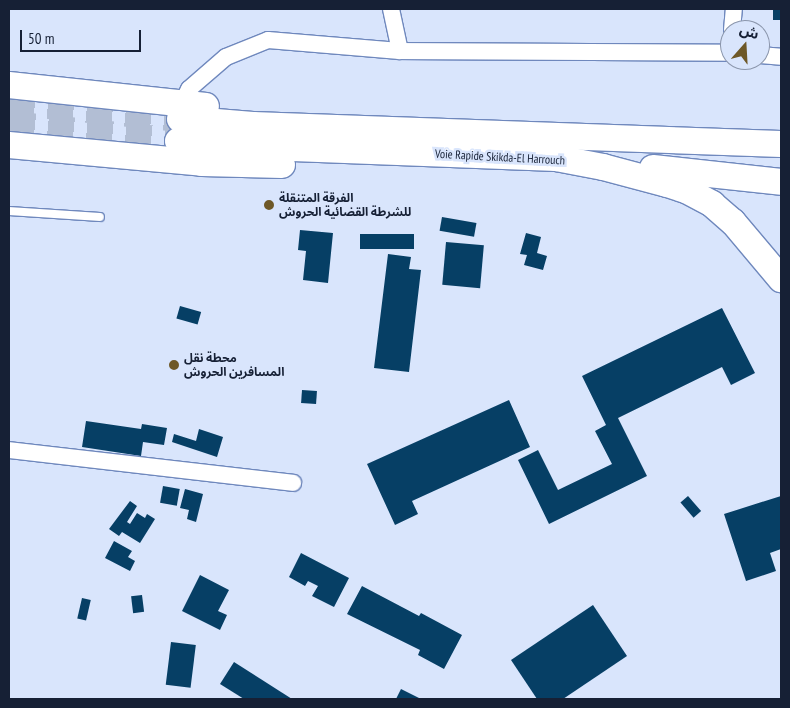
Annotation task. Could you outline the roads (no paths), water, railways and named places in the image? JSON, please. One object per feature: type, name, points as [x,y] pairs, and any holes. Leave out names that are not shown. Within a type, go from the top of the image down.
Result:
[{"type":"highway","points":[[9,85],[180,121]]},
{"type":"highway","name":"Voie Rapide Skikda-El Harrouch","points":[[180,121],[410,121],[518,133],[569,148],[700,197],[733,222],[781,279]]},
{"type":"highway","name":"Voie Rapide Skikda-El Harrouch","points":[[180,121],[266,147],[469,155],[569,148],[781,144]]},
{"type":"highway","points":[[9,145],[243,164],[325,164],[469,155]]},
{"type":"highway","points":[[569,148],[781,159]]},
{"type":"highway","points":[[569,148],[781,182]]},
{"type":"street","points":[[391,9],[400,51]]},
{"type":"street","points":[[180,121],[189,89],[226,57],[268,40],[400,51],[720,52]]},
{"type":"street","points":[[9,450],[293,482]]},
{"type":"lane","points":[[9,211],[100,217]]},
{"type":"tunnel","points":[[9,102],[180,119]]},
{"type":"tunnel","points":[[9,124],[178,141]]},
{"type":"place","name":"الفرقة المتنقلة للشرطة القضائية الحروش","points":[[269,205]]},
{"type":"place","name":"محطة نقل المسافرين الحروش","points":[[174,365]]}]
